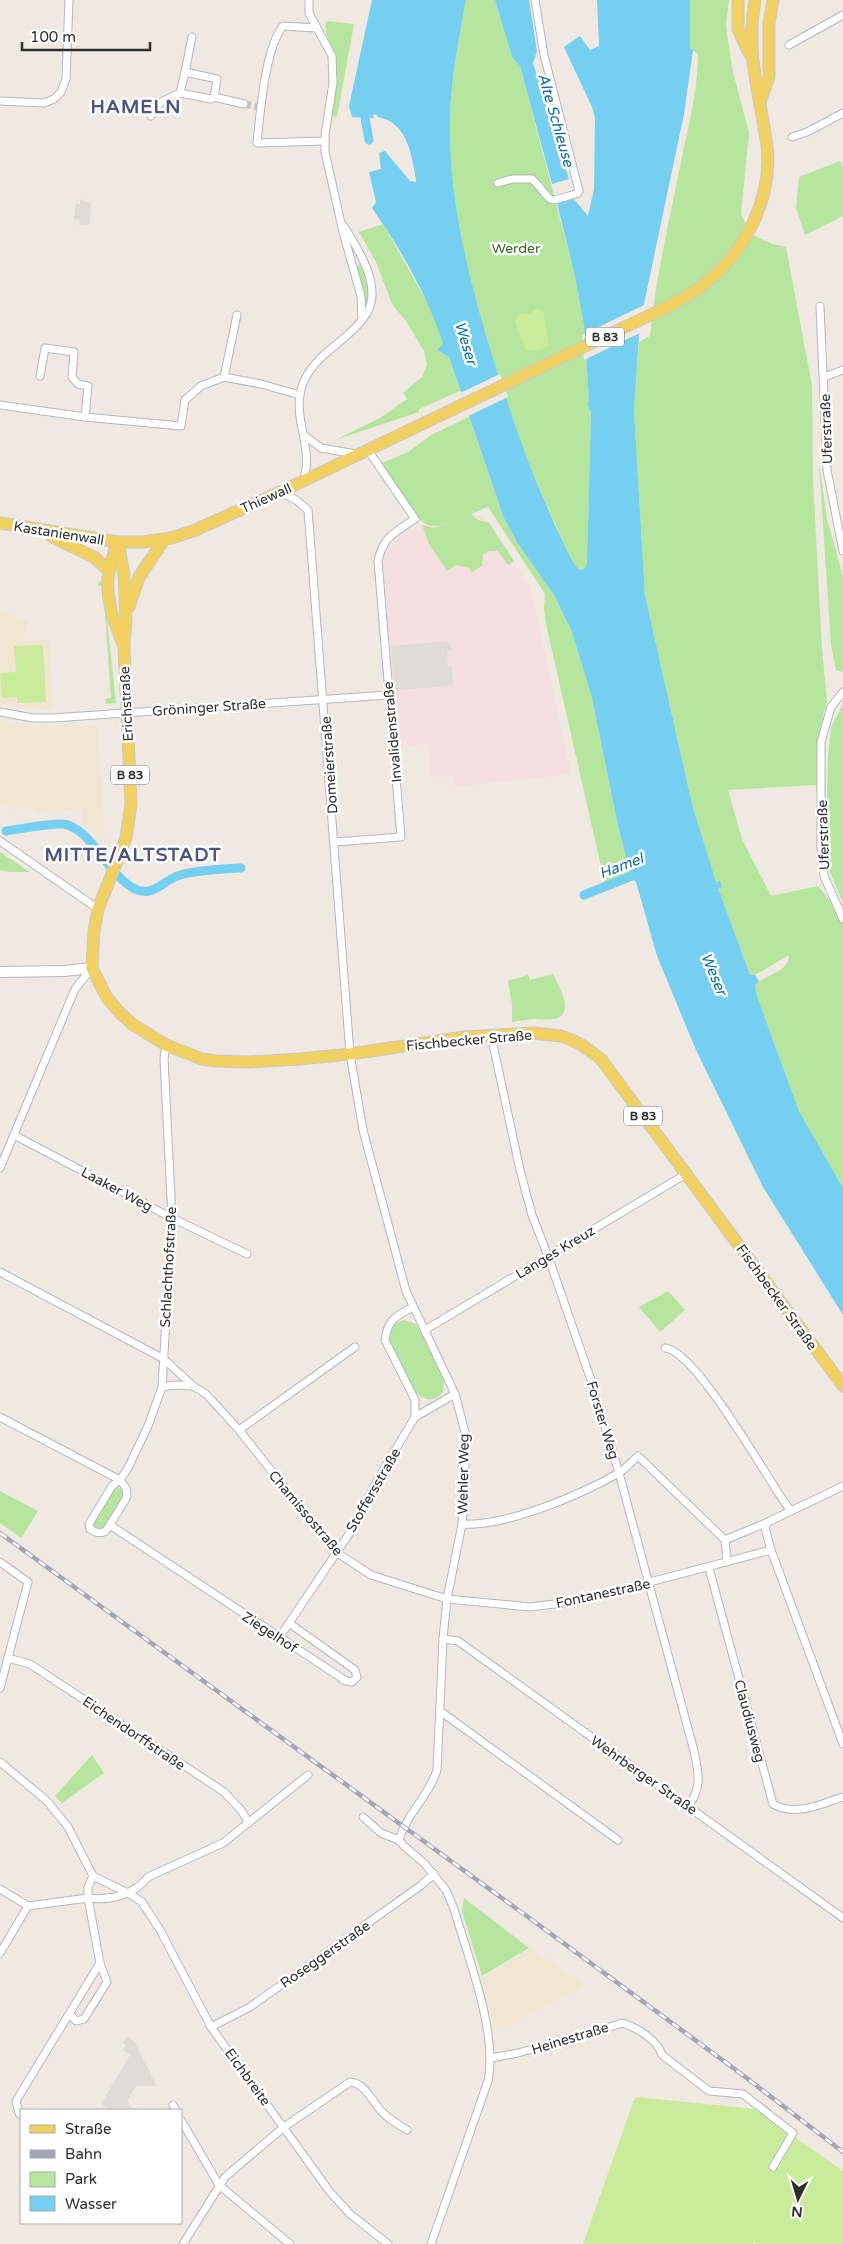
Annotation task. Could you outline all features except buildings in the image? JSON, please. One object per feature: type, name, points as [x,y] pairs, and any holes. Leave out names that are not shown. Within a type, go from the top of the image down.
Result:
[{"type":"main road","name":"B 83","points":[[738,0],[738,30],[751,58]]},
{"type":"main road","name":"B 83","points":[[755,0],[751,22],[751,58],[759,104]]},
{"type":"main road","points":[[759,104],[769,77],[769,22],[773,0]]},
{"type":"main road","name":"Thiewall","points":[[118,542],[164,540],[193,531],[426,423],[671,305],[702,286],[730,260],[756,216],[767,164],[767,148],[759,104]]},
{"type":"main road","name":"Kastanienwall","points":[[0,523],[42,532],[118,542]]},
{"type":"main road","points":[[42,532],[94,557],[109,571]]},
{"type":"main road","name":"B 83","points":[[126,618],[139,577],[164,540]]},
{"type":"main road","name":"Erichstraße","points":[[118,542],[109,571],[112,619],[124,646]]},
{"type":"main road","name":"Erichstraße","points":[[98,909],[126,838],[131,804],[124,646],[126,618],[124,575],[118,542]]},
{"type":"main road","name":"B 83","points":[[98,909],[94,931],[92,968],[106,996],[118,1011],[132,1024],[166,1046]]},
{"type":"main road","points":[[0,972],[92,968]]},
{"type":"main road","name":"Fischbecker Straße","points":[[166,1046],[202,1059],[248,1062],[350,1054],[491,1035],[548,1034],[566,1038],[582,1045],[601,1059],[843,1386]]},
{"type":"street","points":[[0,100],[44,103],[54,99],[61,92],[66,79],[69,0]]},
{"type":"street","points":[[309,0],[309,13],[332,56],[333,70],[325,141],[330,176],[360,296],[362,319]]},
{"type":"street","points":[[498,183],[512,179],[532,179],[547,198],[552,200],[578,193],[579,191],[544,55],[535,0]]},
{"type":"street","points":[[789,45],[843,15]]},
{"type":"street","points":[[316,28],[283,26],[277,33],[259,108],[257,143],[325,141]]},
{"type":"street","points":[[180,93],[192,37]]},
{"type":"street","points":[[185,72],[217,79],[214,97]]},
{"type":"street","points":[[151,116],[161,102],[180,93],[211,99],[214,97],[244,104]]},
{"type":"street","points":[[792,137],[807,132],[843,113]]},
{"type":"street","points":[[303,481],[307,470],[300,395],[305,376],[316,362],[362,319],[370,308],[370,283],[366,265],[342,223]]},
{"type":"street","points":[[352,268],[359,261],[366,265]]},
{"type":"street","name":"Uferstraße","points":[[820,306],[828,470],[843,551]]},
{"type":"street","points":[[224,377],[237,315]]},
{"type":"street","points":[[40,376],[46,348],[74,352],[72,377],[78,384],[88,386],[86,417]]},
{"type":"street","points":[[824,377],[843,370]]},
{"type":"street","points":[[0,405],[125,422],[181,426],[185,400],[201,386],[224,377],[262,384],[300,395]]},
{"type":"street","points":[[304,435],[322,448],[362,452]]},
{"type":"street","name":"Invalidenstraße","points":[[335,842],[400,837],[378,561],[381,547],[389,536],[415,520],[362,452]]},
{"type":"street","name":"Domeierstraße","points":[[280,492],[296,500],[308,510],[350,1054]]},
{"type":"street","name":"Gröninger Straße","points":[[0,712],[33,718],[324,700],[388,691]]},
{"type":"street","name":"Uferstraße","points":[[843,692],[831,707],[821,742],[821,836],[824,876],[843,920]]},
{"type":"street","points":[[0,841],[98,909]]},
{"type":"street","points":[[0,1168],[75,989],[92,968]]},
{"type":"street","name":"Forster Weg","points":[[491,1035],[520,1170],[532,1214],[591,1380],[619,1473],[650,1583],[700,1776],[697,1793],[689,1806]]},
{"type":"street","name":"Schlachthofstraße","points":[[120,1480],[148,1426],[162,1387],[172,1218],[164,1059],[166,1046]]},
{"type":"street","name":"Wehler Weg","points":[[350,1054],[363,1130],[401,1275],[413,1307],[455,1394],[464,1432],[465,1485],[462,1524],[447,1599],[443,1639],[438,1757],[433,1782],[407,1819],[399,1840]]},
{"type":"street","name":"Laaker Weg","points":[[14,1135],[172,1218],[247,1254]]},
{"type":"street","name":"Langes Kreuz","points":[[425,1330],[686,1174]]},
{"type":"street","name":"Chamissostraße","points":[[0,1272],[164,1359],[193,1386],[206,1394],[239,1430],[336,1552],[371,1575],[447,1599]]},
{"type":"street","points":[[413,1307],[392,1319],[386,1329],[385,1340],[415,1400],[415,1417],[455,1394]]},
{"type":"street","points":[[239,1430],[355,1347]]},
{"type":"street","points":[[665,1348],[678,1352],[693,1368],[738,1428],[790,1510]]},
{"type":"street","points":[[162,1387],[175,1384],[193,1386]]},
{"type":"street","points":[[0,1417],[120,1480],[126,1488],[127,1496],[110,1525],[101,1534],[90,1529],[89,1524],[112,1486],[120,1480]]},
{"type":"street","name":"Stoffersstraße","points":[[279,1638],[361,1513],[378,1479],[415,1417]]},
{"type":"street","points":[[462,1524],[476,1525],[501,1520],[563,1499],[619,1473],[638,1456],[725,1540],[727,1562]]},
{"type":"street","points":[[725,1540],[768,1522],[843,1486]]},
{"type":"street","points":[[768,1522],[766,1528],[771,1550],[843,1744]]},
{"type":"street","name":"Ziegelhof","points":[[110,1525],[346,1681],[352,1682],[357,1677],[355,1670],[289,1623]]},
{"type":"street","name":"Fontanestraße","points":[[447,1599],[530,1607],[578,1601],[709,1568],[771,1550]]},
{"type":"street","points":[[0,1562],[28,1582],[0,1688]]},
{"type":"street","name":"Claudiusweg","points":[[709,1568],[773,1804],[780,1808],[797,1810],[843,1797]]},
{"type":"street","name":"Wehrberger Straße","points":[[443,1639],[458,1641],[843,1918]]},
{"type":"street","name":"Eichendorffstraße","points":[[8,1658],[30,1664],[224,1792],[241,1810],[249,1823]]},
{"type":"street","points":[[440,1712],[618,1840]]},
{"type":"street","points":[[0,1762],[47,1801],[68,1827],[93,1876],[88,1887],[88,1898],[100,1963],[107,1982],[84,2019],[76,2021],[70,2014]]},
{"type":"street","points":[[0,1889],[28,1906],[130,1894],[140,1887],[148,1877],[223,1842],[308,1776]]},
{"type":"street","points":[[363,1817],[381,1833],[399,1840],[434,1874],[446,1890],[454,1909],[488,2029],[491,2058],[487,2084],[431,2244]]},
{"type":"street","name":"Roseggerstraße","points":[[212,2027],[250,2007],[420,1886],[434,1874]]},
{"type":"street","name":"Eichbreite","points":[[93,1876],[142,1902],[160,1930],[212,2027],[330,2192],[350,2214],[388,2244]]},
{"type":"street","points":[[0,1953],[28,1906]]},
{"type":"street","points":[[20,2114],[16,2101],[100,1963]]},
{"type":"street","name":"Heinestraße","points":[[491,2058],[518,2053],[623,2023],[632,2026],[660,2048],[662,2055],[709,2091],[742,2094],[793,2133],[773,2167]]},
{"type":"street","points":[[183,2244],[219,2185],[284,2127],[350,2082],[356,2082],[364,2088],[382,2112],[407,2130]]},
{"type":"street","points":[[182,2122],[219,2185],[290,2244]]},
{"type":"shaded area","points":[[80,199],[91,203],[90,224],[79,225],[80,220],[74,219],[76,203],[80,204]]},
{"type":"shaded area","points":[[465,507],[490,523],[531,589],[571,774],[454,787],[453,776],[431,777],[428,744],[395,747],[382,558],[391,545],[409,530]]},
{"type":"shaded area","points":[[0,609],[29,621],[22,641],[49,640],[53,710],[26,709],[0,704]]},
{"type":"shaded area","points":[[447,641],[453,650],[447,651],[448,667],[452,667],[453,686],[394,690],[391,646]]},
{"type":"shaded area","points":[[0,719],[33,727],[97,726],[105,840],[97,840],[96,826],[83,827],[82,809],[37,813],[36,807],[6,809],[5,805],[0,806]]},
{"type":"shaded area","points":[[531,1948],[585,1986],[497,2033],[482,1979]]},
{"type":"shaded area","points":[[127,2037],[134,2041],[157,2086],[136,2086],[127,2101],[132,2109],[106,2109],[101,2104],[130,2055],[123,2050],[126,2045],[123,2043]]},
{"type":"green space","name":"Werder","points":[[466,0],[495,0],[512,57],[520,66],[574,272],[584,325],[589,401],[587,403],[591,413],[587,562],[585,568],[579,570],[566,548],[517,433],[492,357],[461,236],[451,155],[450,116],[454,72]]},
{"type":"green space","points":[[690,0],[729,0],[726,26],[732,68],[749,133],[741,214],[751,234],[772,244],[786,247],[812,386],[813,481],[822,648],[827,701],[820,729],[817,785],[728,790],[742,839],[771,896],[818,886],[835,907],[843,924],[843,1188],[799,1111],[758,999],[755,985],[785,966],[789,955],[755,975],[750,975],[718,888],[722,887],[716,883],[692,804],[645,595],[634,410],[639,342],[650,336],[660,267],[695,91],[698,54],[690,48]]},
{"type":"green space","points":[[326,21],[354,24],[337,117],[331,116],[336,65],[326,31]]},
{"type":"green space","points":[[840,161],[843,167],[843,216],[805,235],[796,208],[799,177]]},
{"type":"green space","points":[[383,224],[436,318],[444,345],[437,350],[449,357],[460,391],[419,409],[419,412],[335,440],[380,418],[407,399],[403,393],[422,377],[427,365],[424,351],[406,321],[392,304],[376,262],[359,232]]},
{"type":"green space","points":[[360,264],[367,274],[369,288],[368,301],[364,313],[355,268]]},
{"type":"green space","points":[[534,309],[543,310],[549,345],[541,350],[526,351],[515,322],[519,313],[531,314]]},
{"type":"green space","points":[[469,417],[503,516],[518,544],[554,595],[572,632],[592,698],[618,826],[631,871],[631,874],[605,884],[546,624],[545,594],[488,507],[446,524],[434,526],[426,524],[419,519],[404,501],[382,463],[408,452],[431,435]]},
{"type":"green space","points":[[819,463],[827,519],[843,576],[843,672],[836,670],[831,645]]},
{"type":"green space","points":[[471,514],[478,520],[489,523],[514,561],[508,565],[498,551],[489,551],[483,555],[482,566],[472,572],[469,568],[456,565],[447,571],[429,544],[422,525],[434,528]]},
{"type":"green space","points":[[103,581],[116,703],[106,704],[105,699],[111,698],[103,586],[98,586],[99,582]]},
{"type":"green space","points":[[43,645],[46,702],[17,703],[17,697],[2,698],[0,673],[16,672],[14,646]]},
{"type":"green space","points":[[843,704],[843,903],[828,867],[826,841],[828,756],[831,727]]},
{"type":"green space","points":[[0,852],[30,872],[0,870]]},
{"type":"green space","points":[[553,974],[562,992],[565,1004],[565,1010],[562,1015],[559,1018],[548,1020],[532,1019],[512,1022],[512,1004],[508,981],[528,975],[530,980]]},
{"type":"green space","points":[[668,1291],[685,1310],[660,1332],[639,1307]]},
{"type":"green space","points":[[403,1320],[418,1326],[444,1379],[443,1392],[434,1399],[425,1398],[417,1393],[409,1383],[389,1339],[392,1326]]},
{"type":"green space","points":[[117,1487],[124,1491],[125,1494],[105,1528],[102,1530],[95,1529],[93,1522]]},
{"type":"green space","points":[[0,1491],[38,1511],[21,1538],[0,1523]]},
{"type":"green space","points":[[92,1755],[104,1773],[62,1803],[55,1796]]},
{"type":"green space","points":[[464,1898],[529,1948],[482,1976],[462,1911]]},
{"type":"green space","points":[[635,2097],[755,2109],[843,2171],[843,2244],[758,2244],[753,2241],[753,2244],[583,2244]]},
{"type":"water","name":"Weser","points":[[372,0],[466,0],[454,72],[450,116],[455,197],[462,238],[481,319],[523,448],[556,527],[569,555],[579,570],[585,568],[587,562],[591,413],[587,403],[589,401],[584,325],[574,272],[557,203],[574,199],[588,216],[594,189],[595,118],[592,107],[564,47],[580,36],[590,50],[599,46],[597,0],[690,0],[690,48],[693,50],[684,114],[644,304],[639,337],[634,410],[645,595],[692,804],[716,882],[720,881],[722,887],[718,889],[750,975],[755,975],[759,981],[755,985],[758,999],[799,1111],[843,1188],[843,1315],[763,1187],[696,1050],[657,956],[636,882],[631,876],[618,826],[592,698],[572,632],[554,595],[518,544],[503,516],[449,357],[437,350],[443,344],[430,309],[403,256],[372,208],[376,202],[369,172],[381,169],[379,153],[385,151],[410,181],[416,182],[416,179],[410,150],[402,133],[396,126],[388,120],[378,117],[376,114],[373,115],[374,118],[352,117],[349,106]]},
{"type":"water","points":[[495,0],[529,0],[537,51],[533,63],[569,179],[552,184],[520,66],[512,57]]},
{"type":"pier","points":[[646,304],[642,332],[584,360],[582,335]]},
{"type":"pier","points":[[500,374],[508,397],[466,417],[458,394]]},
{"type":"waterway","points":[[366,108],[365,118],[369,140]]},
{"type":"waterway","name":"Hamel","points":[[6,831],[57,824],[73,827],[91,842],[125,883],[141,891],[153,890],[174,877],[187,873],[241,868]]},
{"type":"waterway","name":"Hamel","points":[[584,895],[642,872]]},
{"type":"tunnel","points":[[244,104],[258,107]]},
{"type":"railway","points":[[0,1533],[528,1917],[740,2073],[843,2152]]},
{"type":"district","name":"HAMELN","points":[[136,106]]},
{"type":"district","name":"MITTE/ALTSTADT","points":[[133,854]]},
{"type":"water label","name":"Alte Schleuse","points":[[556,120]]}]
